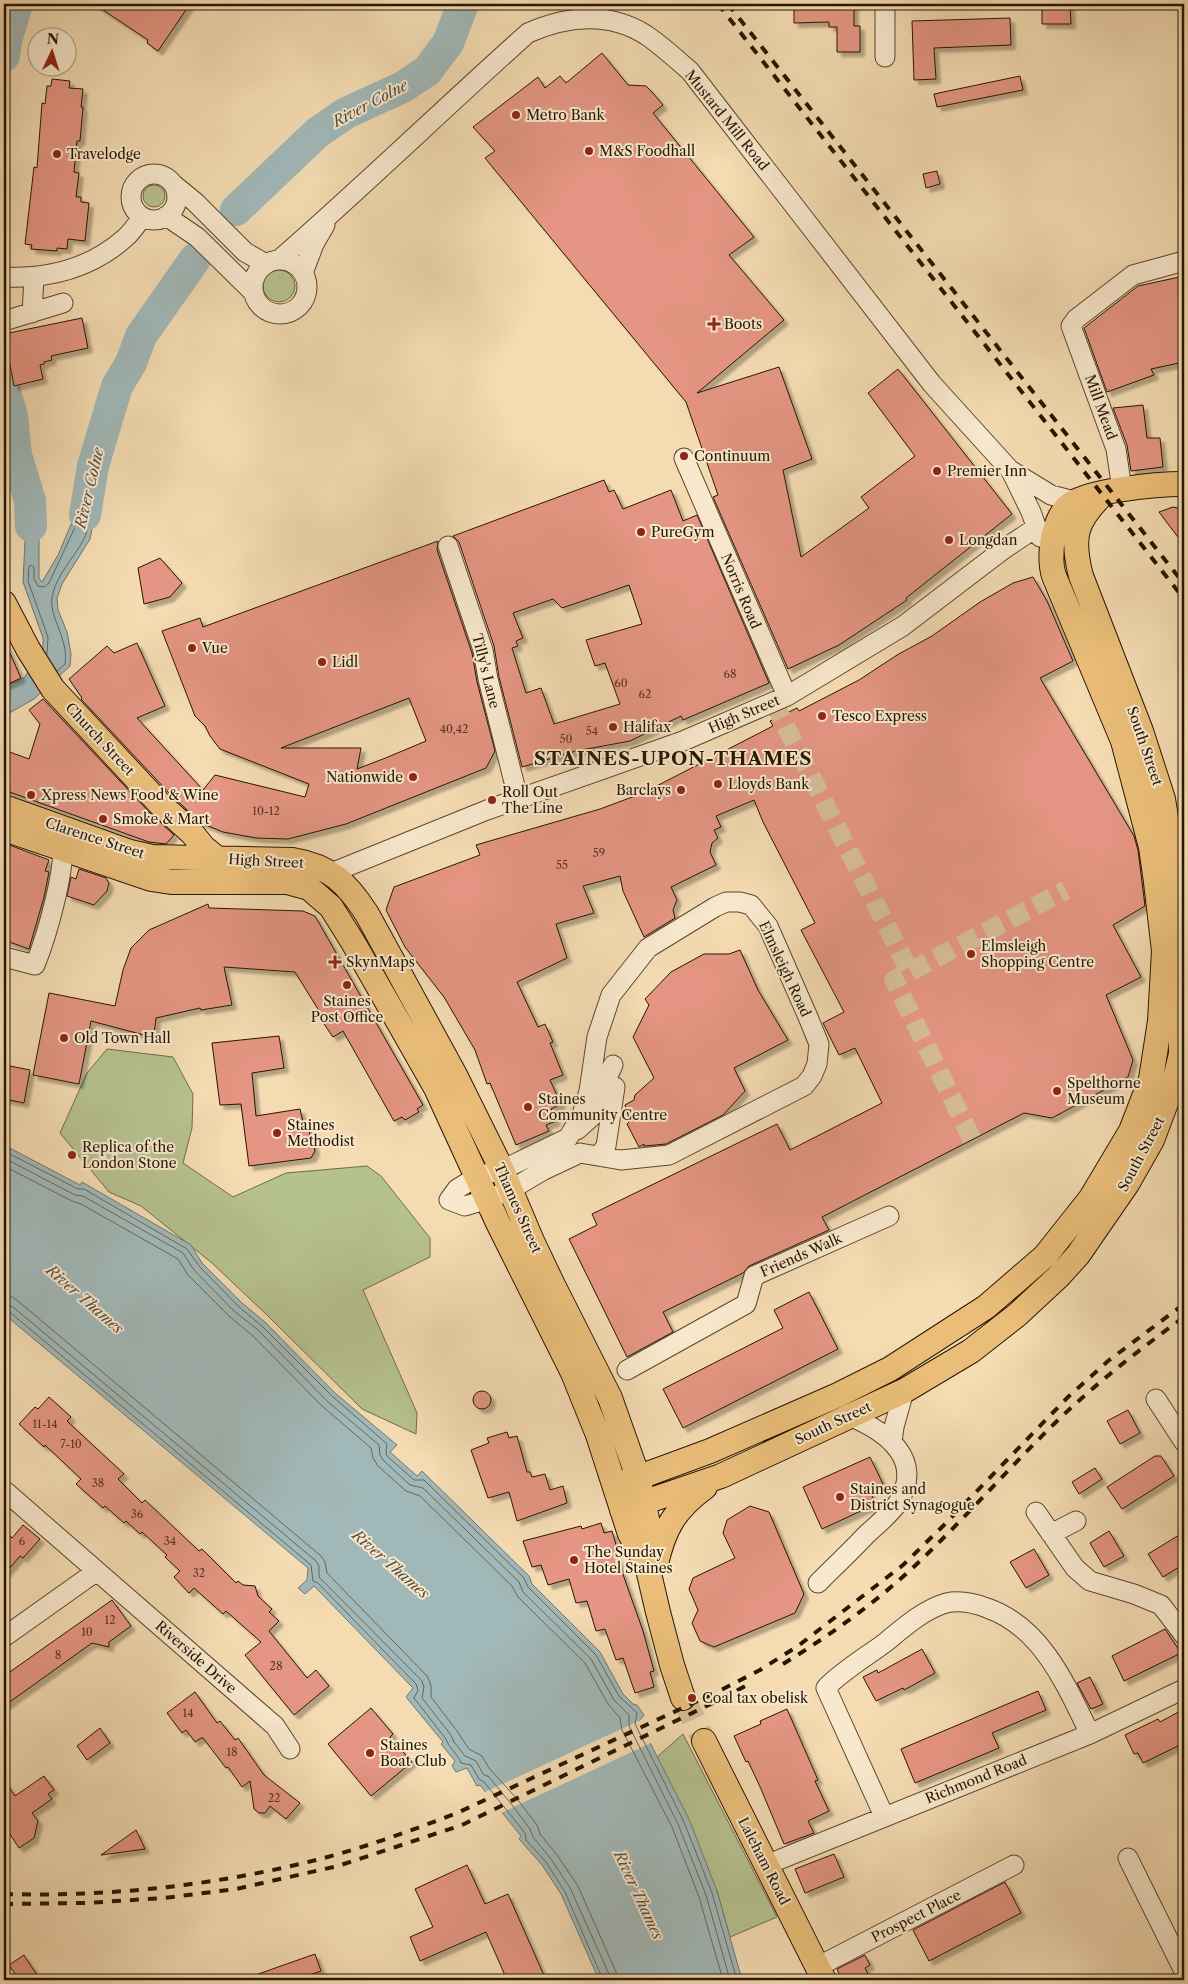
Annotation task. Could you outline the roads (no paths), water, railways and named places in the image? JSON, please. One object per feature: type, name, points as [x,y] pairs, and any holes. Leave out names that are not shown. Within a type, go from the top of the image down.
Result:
[{"type":"main road","points":[[1074,501],[1113,491],[1144,486],[1184,484]]},
{"type":"main road","name":"High Street","points":[[1051,525],[1088,511],[1113,491]]},
{"type":"main road","name":"High Street","points":[[1051,525],[1074,501]]},
{"type":"main road","name":"South Street","points":[[615,1486],[710,1451],[890,1369],[986,1306],[1016,1282],[1050,1249],[1091,1198],[1131,1132],[1151,1079],[1160,1021],[1164,951],[1156,882],[1144,820],[1122,741],[1051,567],[1051,525]]},
{"type":"main road","name":"South Street","points":[[633,1507],[721,1476],[904,1391],[971,1351],[1017,1315],[1058,1277],[1078,1255],[1127,1184],[1152,1140],[1175,1079],[1180,1054],[1181,968],[1177,885],[1163,799],[1138,722],[1081,576],[1075,552],[1051,525]]},
{"type":"main road","name":"Church Street","points":[[4,604],[13,624],[53,689],[160,804],[192,833],[204,848],[218,859]]},
{"type":"main road","name":"Clarence Street","points":[[4,807],[130,852],[152,857],[218,859]]},
{"type":"main road","name":"Clarence Street","points":[[4,829],[151,879],[171,882],[201,882]]},
{"type":"main road","name":"High Street","points":[[218,859],[293,860],[318,866],[331,874]]},
{"type":"main road","name":"Thames Street","points":[[331,874],[349,889],[367,914],[455,1076],[506,1180],[552,1283],[604,1383],[638,1477],[630,1534],[650,1575],[672,1665],[683,1698]]},
{"type":"main road","name":"High Street","points":[[201,882],[287,882],[302,885],[316,892]]},
{"type":"main road","name":"Thames Street","points":[[316,892],[331,907],[436,1088],[573,1373],[590,1414],[615,1486],[633,1507]]},
{"type":"main road","points":[[650,1575],[661,1541],[673,1517],[685,1503],[721,1476]]},
{"type":"main road","name":"Laleham Road","points":[[704,1741],[820,1974]]},
{"type":"street","points":[[885,4],[885,57]]},
{"type":"street","name":"Mustard Mill Road","points":[[273,262],[330,215],[528,33],[542,26],[573,18],[605,18],[620,22],[647,36],[690,71],[923,372],[1010,470],[1051,525]]},
{"type":"street","points":[[166,216],[183,226],[197,238],[253,292],[257,301],[264,309],[279,314],[287,313],[300,305],[305,298],[307,282],[297,266],[289,261],[273,262],[245,252],[195,202],[173,184],[160,175],[152,174],[145,176],[138,180],[133,187],[130,195],[136,211],[142,217],[150,220],[166,216],[171,211],[177,198],[173,184]]},
{"type":"street","name":"Mustard Mill Road","points":[[303,273],[314,244],[330,215]]},
{"type":"street","points":[[4,277],[34,278],[68,271],[96,258],[126,237],[142,217]]},
{"type":"street","points":[[253,292],[253,282],[257,273],[273,262]]},
{"type":"street","name":"Mill Mead","points":[[1113,491],[1116,449],[1071,326],[1076,319],[1133,275],[1184,262]]},
{"type":"street","points":[[32,312],[34,278]]},
{"type":"street","points":[[4,321],[64,303]]},
{"type":"street","name":"Norris Road","points":[[684,458],[787,696]]},
{"type":"street","name":"Mustard Mill Road","points":[[1010,470],[1051,495],[1074,501]]},
{"type":"street","name":"High Street","points":[[331,874],[518,798],[682,741],[787,696],[903,626],[1004,550],[1051,525]]},
{"type":"street","name":"Tilly's Lane","points":[[448,546],[483,650],[488,679],[518,798]]},
{"type":"street","points":[[4,956],[35,965],[54,906],[63,850],[62,838],[53,825]]},
{"type":"street","name":"Elmsleigh Road","points":[[726,902],[740,902],[751,905],[768,926],[819,1044],[818,1064],[812,1076],[797,1091],[669,1154],[620,1160],[583,1149],[582,1115],[589,1091],[597,1037],[611,995],[648,948],[726,902]]},
{"type":"street","points":[[506,1180],[488,1199],[465,1206],[449,1200],[457,1189],[478,1176],[506,1180],[542,1171],[583,1149]]},
{"type":"street","name":"Friends Walk","points":[[627,1370],[746,1304],[754,1276],[889,1216]]},
{"type":"street","points":[[892,1442],[904,1391]]},
{"type":"street","points":[[1156,1399],[1184,1442]]},
{"type":"street","points":[[818,1583],[896,1506],[905,1487],[904,1460],[892,1442],[872,1425],[849,1416]]},
{"type":"street","name":"Riverside Drive","points":[[6,1492],[275,1726],[290,1750]]},
{"type":"street","points":[[1036,1512],[1075,1568],[1090,1582],[1134,1594],[1161,1605],[1184,1635]]},
{"type":"street","points":[[1052,1534],[1076,1521]]},
{"type":"street","points":[[4,1637],[97,1571]]},
{"type":"street","points":[[884,1816],[826,1688],[921,1615],[941,1605],[964,1602],[980,1605],[995,1611],[1019,1625],[1042,1648],[1069,1692],[1090,1734]]},
{"type":"street","name":"Richmond Road","points":[[766,1865],[1090,1734],[1184,1689]]},
{"type":"street","points":[[1128,1858],[1184,1971]]},
{"type":"street","name":"Prospect Place","points":[[820,1974],[1014,1865]]},
{"type":"water","points":[[104,470],[90,539],[62,584],[57,598],[58,610],[67,632],[71,654],[70,666],[34,699],[4,716],[4,687],[24,678],[43,650],[43,638],[23,582],[26,519],[24,501],[19,486],[32,477],[39,523],[39,578],[42,582],[58,555],[78,508],[85,471]]},
{"type":"water","name":"River Thames","points":[[4,1145],[80,1185],[82,1182],[191,1245],[202,1263],[242,1303],[265,1322],[335,1393],[397,1445],[390,1452],[417,1476],[422,1471],[529,1576],[532,1584],[600,1652],[623,1694],[633,1704],[637,1705],[644,1715],[639,1721],[689,1819],[717,1891],[742,1980],[599,1980],[561,1894],[542,1865],[519,1839],[521,1836],[480,1785],[477,1786],[467,1768],[456,1772],[452,1766],[455,1761],[441,1744],[443,1742],[406,1697],[413,1688],[314,1586],[305,1594],[298,1588],[307,1580],[308,1568],[4,1314]]},
{"type":"waterway","points":[[4,56],[6,41],[17,4]]},
{"type":"waterway","name":"River Colne","points":[[236,210],[317,133],[346,113],[403,87],[427,71],[448,43],[463,4]]},
{"type":"waterway","name":"River Colne","points":[[85,515],[93,466],[117,386],[131,363],[141,336],[195,259]]},
{"type":"waterway","points":[[4,389],[12,416],[16,455],[30,501],[31,526]]},
{"type":"tunnel","points":[[773,701],[910,972]]},
{"type":"tunnel","points":[[972,1139],[894,980],[1066,890]]},
{"type":"tunnel","points":[[683,1698],[704,1741]]},
{"type":"railway","points":[[718,4],[1184,599]]},
{"type":"railway","points":[[728,4],[1184,584]]},
{"type":"railway","points":[[4,1894],[85,1893],[165,1887],[245,1875],[324,1858],[391,1837],[457,1813],[719,1691],[760,1670],[798,1646],[903,1565],[1068,1397],[1108,1361],[1184,1304]]},
{"type":"railway","points":[[783,1664],[819,1641],[888,1590],[937,1544],[1070,1409],[1150,1342],[1184,1317]]},
{"type":"railway","points":[[4,1904],[86,1903],[164,1898],[236,1889],[338,1866],[462,1825],[751,1683]]},
{"type":"place","name":"Metro Bank","points":[[516,115]]},
{"type":"place","name":"M&S Foodhall","points":[[589,151]]},
{"type":"place","name":"Travelodge","points":[[57,154]]},
{"type":"place","name":"Boots","points":[[714,324]]},
{"type":"place","name":"Continuum","points":[[684,456]]},
{"type":"place","name":"Premier Inn","points":[[937,471]]},
{"type":"place","name":"PureGym","points":[[641,532]]},
{"type":"place","name":"Longdan","points":[[949,540]]},
{"type":"place","name":"Vue","points":[[192,648]]},
{"type":"place","name":"Lidl","points":[[322,662]]},
{"type":"place","name":"Tesco Express","points":[[822,716]]},
{"type":"place","name":"Halifax","points":[[613,727]]},
{"type":"place","name":"Nationwide","points":[[413,777]]},
{"type":"place","name":"Lloyds Bank","points":[[718,784]]},
{"type":"place","name":"Barclays","points":[[681,790]]},
{"type":"place","name":"Xpress News Food & Wine","points":[[31,795]]},
{"type":"place","name":"Roll Out The Line","points":[[492,800]]},
{"type":"place","name":"Smoke & Mart","points":[[103,819]]},
{"type":"place","name":"Elmsleigh Shopping Centre","points":[[971,954]]},
{"type":"place","name":"SkynMaps","points":[[335,962]]},
{"type":"place","name":"Staines Post Office","points":[[347,985]]},
{"type":"place","name":"Old Town Hall","points":[[64,1038]]},
{"type":"place","name":"Spelthorne Museum","points":[[1057,1091]]},
{"type":"place","name":"Staines Community Centre","points":[[528,1107]]},
{"type":"place","name":"Staines Methodist","points":[[277,1133]]},
{"type":"place","name":"Replica of the London Stone","points":[[72,1155]]},
{"type":"place","name":"Staines and District Synagogue","points":[[840,1497]]},
{"type":"place","name":"The Sunday Hotel Staines","points":[[574,1560]]},
{"type":"place","name":"Coal tax obelisk","points":[[692,1698]]},
{"type":"place","name":"Staines Boat Club","points":[[370,1753]]},
{"type":"district","name":"STAINES-UPON-THAMES","points":[[673,758]]}]
